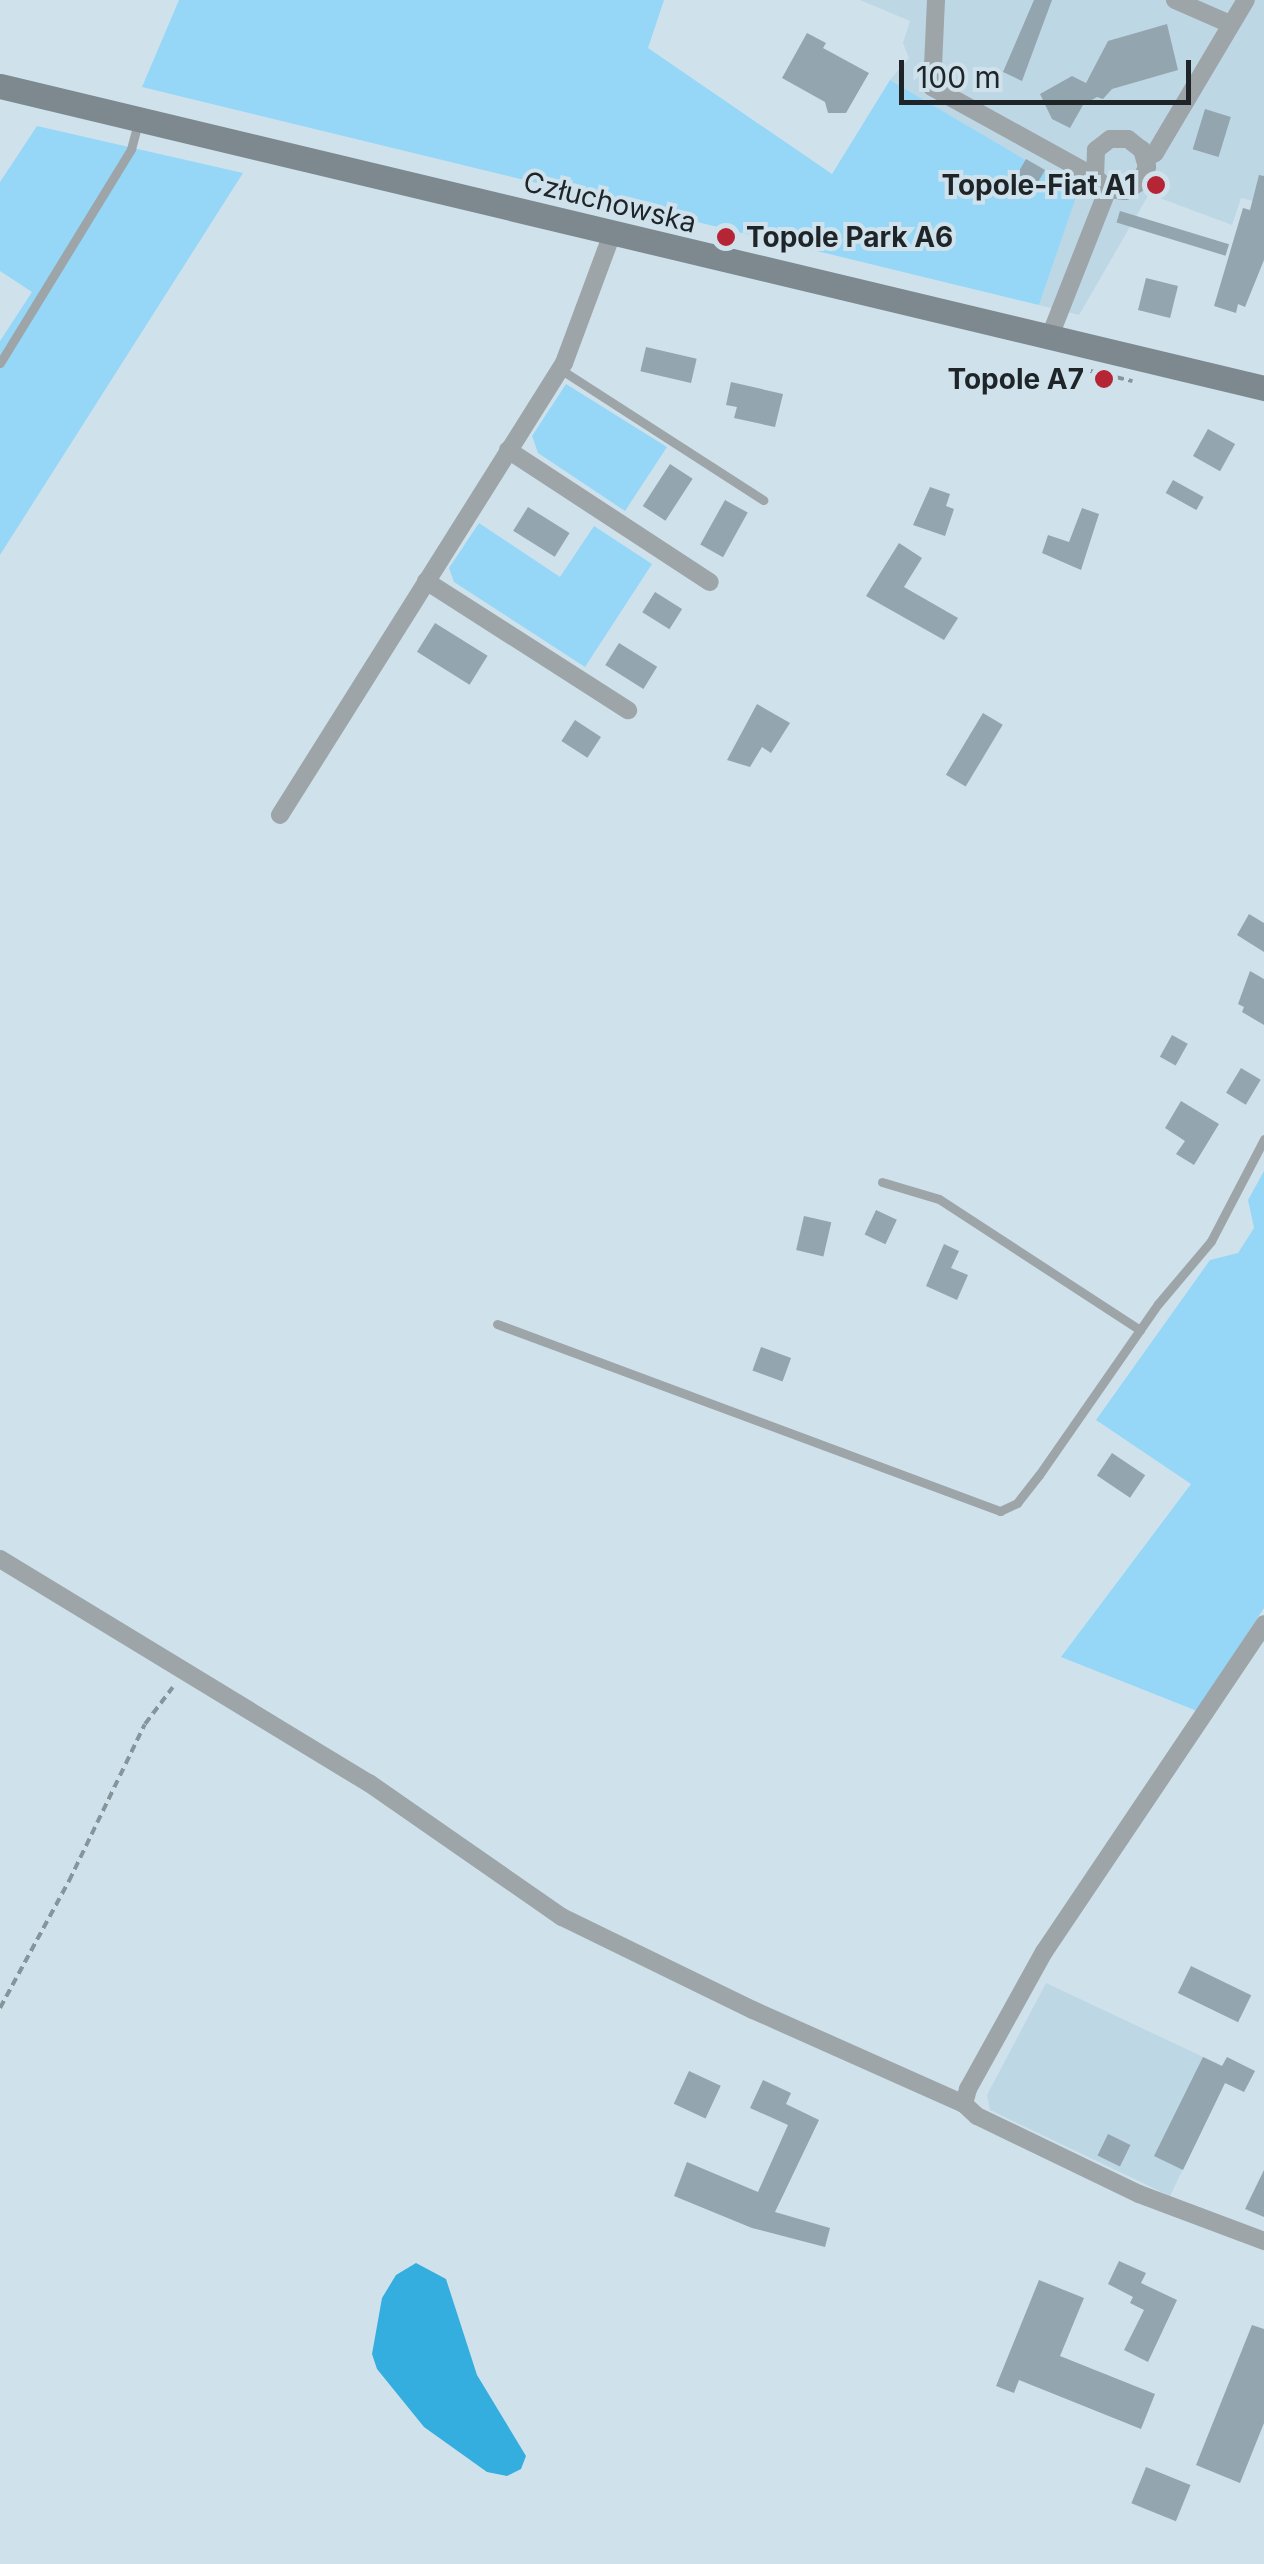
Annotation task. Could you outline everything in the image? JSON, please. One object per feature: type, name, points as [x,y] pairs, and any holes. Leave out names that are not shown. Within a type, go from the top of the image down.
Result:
[{"type":"main road","name":"Człuchowska","points":[[0,86],[1264,388]]},
{"type":"street","points":[[936,0],[932,86],[1102,183],[1125,191],[1140,182],[1146,158],[1155,153],[1246,0]]},
{"type":"street","points":[[1175,0],[1230,24]]},
{"type":"street","points":[[1050,336],[1102,183],[1092,159],[1110,139],[1128,138],[1146,158]]},
{"type":"street","points":[[280,815],[560,369],[612,234]]},
{"type":"street","points":[[508,450],[710,582]]},
{"type":"street","points":[[426,581],[628,710]]},
{"type":"street","points":[[0,1559],[369,1782],[562,1917],[753,2010],[964,2104],[977,2116],[1140,2194],[1264,2241]]},
{"type":"street","points":[[964,2104],[968,2089],[1044,1952],[1264,1624]]},
{"type":"lane","points":[[0,363],[130,149],[138,120]]},
{"type":"lane","points":[[560,369],[763,500]]},
{"type":"lane","points":[[496,1324],[1000,1512],[1017,1503],[1028,1490],[1140,1330],[1211,1241],[1264,1139]]},
{"type":"lane","points":[[882,1182],[939,1199],[1140,1330]]},
{"type":"path","points":[[0,2008],[70,1881],[145,1724],[185,1672]]},
{"type":"shaded area","points":[[179,0],[664,0],[648,48],[832,174],[890,80],[1078,191],[1039,305],[142,87]]},
{"type":"shaded area","points":[[860,0],[1264,0],[1264,204],[1241,198],[1232,225],[1149,194],[1079,315],[1039,305],[1077,191],[890,80],[909,58],[903,43],[910,21]]},
{"type":"shaded area","points":[[37,126],[243,173],[0,555],[0,341],[32,292],[0,271],[0,182]]},
{"type":"shaded area","points":[[566,384],[667,447],[625,511],[538,453],[532,436]]},
{"type":"shaded area","points":[[479,523],[560,577],[594,526],[652,564],[585,667],[454,582],[449,568]]},
{"type":"shaded area","points":[[1264,1171],[1264,1608],[1197,1711],[1061,1657],[1191,1484],[1096,1420],[1210,1260],[1238,1253],[1254,1228],[1248,1200]]},
{"type":"shaded area","points":[[1046,1983],[1231,2070],[1170,2196],[990,2110],[987,2095]]},
{"type":"shaded area","points":[[416,2263],[446,2279],[477,2375],[526,2456],[521,2469],[507,2476],[487,2472],[424,2427],[377,2369],[372,2354],[382,2298],[396,2275]]},
{"type":"building","points":[[1034,0],[1052,0],[1022,81],[1003,72]]},
{"type":"building","points":[[1167,24],[1178,70],[1112,89],[1103,99],[1097,97],[1083,105],[1070,128],[1052,119],[1040,94],[1072,76],[1086,83],[1108,41]]},
{"type":"building","points":[[807,33],[826,43],[823,48],[869,73],[846,113],[828,113],[825,102],[782,78]]},
{"type":"building","points":[[1205,109],[1231,117],[1219,157],[1193,149]]},
{"type":"building","points":[[1026,159],[1045,170],[1036,186],[1017,175]]},
{"type":"building","points":[[1259,175],[1264,176],[1264,260],[1245,307],[1238,304],[1236,313],[1214,306],[1243,208],[1250,210]]},
{"type":"building","points":[[1120,211],[1229,244],[1226,256],[1116,222]]},
{"type":"building","points":[[1146,278],[1178,286],[1170,318],[1138,310]]},
{"type":"building","points":[[646,347],[697,359],[691,383],[640,371]]},
{"type":"building","points":[[731,382],[783,394],[775,427],[734,418],[737,407],[726,405]]},
{"type":"building","points":[[1208,429],[1235,444],[1220,471],[1193,456]]},
{"type":"building","points":[[670,464],[693,479],[665,521],[643,506]]},
{"type":"building","points":[[1173,480],[1204,497],[1196,510],[1166,493]]},
{"type":"building","points":[[930,487],[950,494],[946,506],[954,509],[945,536],[913,525]]},
{"type":"building","points":[[725,500],[748,513],[723,557],[700,545]]},
{"type":"building","points":[[528,507],[570,533],[555,557],[513,531]]},
{"type":"building","points":[[1082,508],[1099,514],[1081,570],[1042,553],[1048,535],[1069,542]]},
{"type":"building","points":[[899,543],[922,558],[904,587],[958,618],[944,640],[866,596]]},
{"type":"building","points":[[655,592],[682,609],[669,629],[642,612]]},
{"type":"building","points":[[435,623],[488,656],[470,685],[417,652]]},
{"type":"building","points":[[619,643],[657,667],[643,689],[605,665]]},
{"type":"building","points":[[757,704],[790,723],[771,753],[762,747],[750,767],[727,760]]},
{"type":"building","points":[[983,713],[1003,725],[966,787],[946,775]]},
{"type":"building","points":[[575,720],[601,737],[587,758],[561,741]]},
{"type":"building","points":[[1249,914],[1264,923],[1264,952],[1237,935]]},
{"type":"building","points":[[1250,971],[1264,979],[1264,1025],[1242,1012],[1244,1007],[1238,1004]]},
{"type":"building","points":[[1172,1035],[1188,1044],[1176,1066],[1160,1057]]},
{"type":"building","points":[[1241,1068],[1261,1080],[1246,1105],[1226,1093]]},
{"type":"building","points":[[1181,1101],[1219,1124],[1194,1165],[1176,1154],[1185,1141],[1165,1128]]},
{"type":"building","points":[[876,1210],[897,1220],[885,1244],[865,1234]]},
{"type":"building","points":[[804,1216],[831,1222],[823,1256],[796,1250]]},
{"type":"building","points":[[944,1244],[959,1251],[951,1268],[968,1275],[957,1300],[926,1286]]},
{"type":"building","points":[[761,1347],[791,1358],[783,1381],[752,1370]]},
{"type":"building","points":[[1112,1453],[1145,1475],[1130,1498],[1097,1475]]},
{"type":"building","points":[[1191,1966],[1251,1995],[1238,2022],[1178,1993]]},
{"type":"building","points":[[1203,2057],[1222,2066],[1227,2057],[1255,2071],[1244,2092],[1225,2083],[1183,2170],[1154,2156]]},
{"type":"building","points":[[689,2071],[721,2086],[706,2118],[674,2104]]},
{"type":"building","points":[[763,2080],[791,2093],[786,2104],[819,2120],[775,2212],[830,2228],[825,2247],[752,2228],[674,2196],[687,2162],[758,2192],[788,2125],[750,2108]]},
{"type":"building","points":[[1108,2134],[1130,2145],[1120,2167],[1097,2156]]},
{"type":"building","points":[[1264,2170],[1264,2217],[1245,2209]]},
{"type":"building","points":[[1119,2261],[1146,2273],[1141,2283],[1177,2300],[1148,2362],[1124,2350],[1144,2310],[1130,2303],[1133,2297],[1108,2284]]},
{"type":"building","points":[[1039,2280],[1084,2298],[1060,2356],[1155,2394],[1141,2429],[1019,2380],[1014,2393],[996,2386]]},
{"type":"building","points":[[1252,2325],[1264,2329],[1264,2423],[1240,2483],[1196,2465]]},
{"type":"building","points":[[1146,2467],[1191,2485],[1176,2521],[1131,2503]]},
{"type":"place","name":"Topole-Fiat A1","points":[[1156,185]]},
{"type":"place","name":"Topole Park A6","points":[[726,237]]},
{"type":"place","name":"Topole A7","points":[[1104,379]]}]
